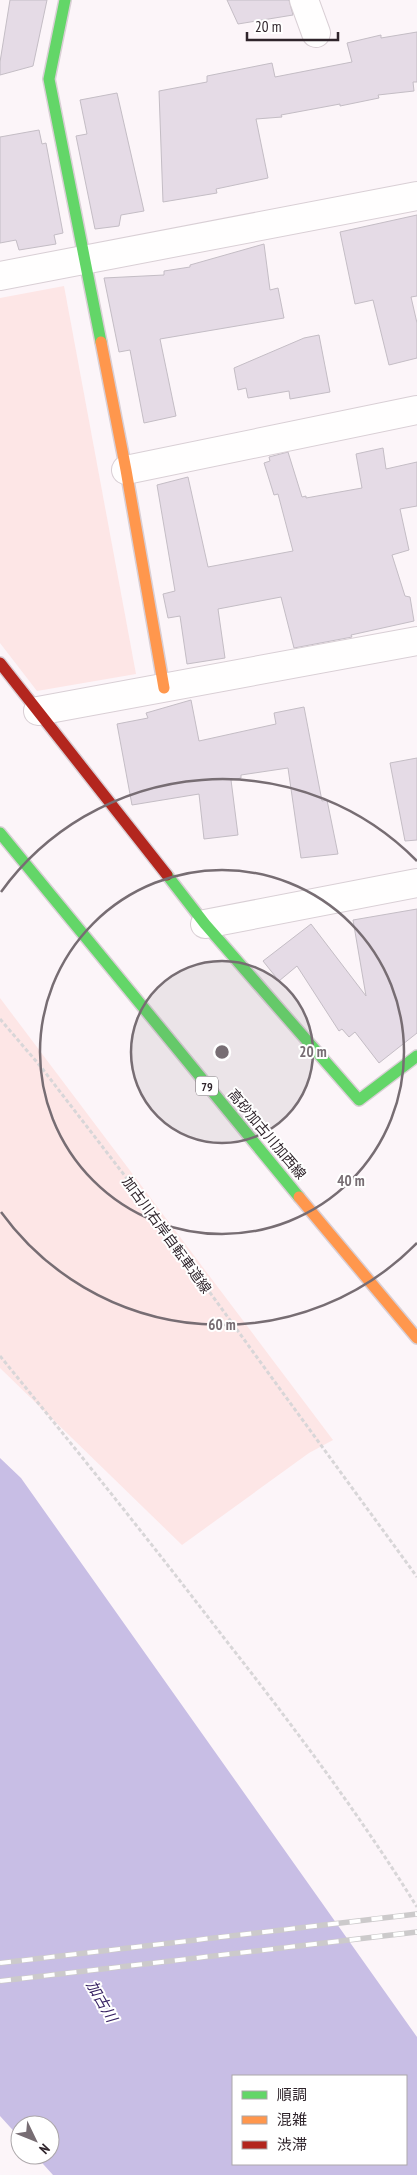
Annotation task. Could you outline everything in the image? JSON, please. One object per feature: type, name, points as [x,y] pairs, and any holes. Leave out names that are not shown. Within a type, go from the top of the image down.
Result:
[{"type":"street","points":[[66,0],[49,79],[126,470],[164,688]]},
{"type":"street","points":[[304,0],[316,33]]},
{"type":"street","points":[[0,276],[417,196]]},
{"type":"street","points":[[126,470],[417,410]]},
{"type":"street","points":[[38,711],[417,641]]},
{"type":"street","points":[[0,663],[205,924],[359,1100],[417,1056]]},
{"type":"street","name":"高砂加古川加西線","points":[[0,832],[259,1149],[417,1338]]},
{"type":"street","points":[[205,924],[417,883]]},
{"type":"path","name":"加古川右岸自転車道線","points":[[0,1019],[41,1067],[125,1176],[417,1578]]},
{"type":"path","points":[[0,1356],[121,1503],[278,1707],[390,1864],[417,1907]]},
{"type":"shaded area","points":[[64,286],[136,674],[37,691],[0,643],[0,298]]},
{"type":"shaded area","points":[[0,998],[333,1440],[309,1453],[182,1545],[0,1368]]},
{"type":"water","name":"加古川","points":[[0,1458],[21,1478],[417,2037],[417,2175],[53,2175],[44,2165],[60,2165],[60,2115],[10,2115],[10,2127],[0,2116]]},
{"type":"building","points":[[10,0],[47,0],[33,66],[0,75],[0,62]]},
{"type":"building","points":[[227,0],[289,0],[293,15],[238,24]]},
{"type":"building","points":[[417,32],[417,82],[413,82],[414,91],[378,95],[379,98],[281,115],[282,117],[256,119],[268,178],[216,189],[217,193],[163,202],[159,91],[207,82],[207,76],[272,63],[275,77],[352,62],[347,43],[381,35],[381,38]]},
{"type":"building","points":[[117,93],[144,211],[121,215],[119,226],[95,229],[76,136],[87,134],[80,100]]},
{"type":"building","points":[[39,130],[42,144],[46,143],[63,233],[54,235],[56,244],[19,250],[16,240],[0,243],[0,137]]},
{"type":"building","points":[[417,215],[417,296],[411,297],[417,323],[417,358],[389,365],[373,300],[355,304],[340,232]]},
{"type":"building","points":[[264,244],[270,290],[278,288],[284,318],[160,339],[176,416],[144,423],[130,350],[119,352],[104,278],[164,275],[164,271],[190,267],[190,265]]},
{"type":"building","points":[[319,335],[330,392],[290,399],[289,391],[248,398],[246,388],[238,390],[234,368],[304,338]]},
{"type":"building","points":[[383,448],[386,469],[417,462],[417,506],[400,509],[409,550],[392,555],[405,596],[410,597],[414,621],[351,635],[352,637],[294,648],[281,597],[218,609],[225,658],[187,664],[180,616],[168,618],[163,594],[175,591],[157,485],[188,477],[208,567],[293,551],[278,494],[274,495],[264,463],[270,461],[269,457],[288,452],[302,497],[306,496],[306,498],[362,488],[356,454]]},
{"type":"building","points":[[191,700],[199,741],[276,724],[274,713],[304,707],[322,801],[327,800],[338,854],[301,858],[288,768],[241,775],[241,778],[231,780],[238,835],[204,839],[199,794],[132,805],[117,724],[148,718],[146,713]]},
{"type":"building","points":[[417,758],[417,840],[405,841],[390,763]]},
{"type":"building","points":[[417,909],[417,1033],[379,1063],[355,1032],[349,1037],[342,1029],[339,1031],[297,966],[279,981],[263,961],[311,924],[366,996],[353,920]]},
{"type":"railway","points":[[0,1963],[417,1914]]},
{"type":"railway","points":[[0,1981],[417,1932]]},
{"type":"traffic: fast","points":[[65,0],[49,79],[101,342]]},
{"type":"traffic: fast","points":[[0,833],[299,1197]]},
{"type":"traffic: fast","points":[[167,875],[205,924],[359,1100],[417,1056]]},
{"type":"traffic: slow","points":[[101,342],[126,470],[164,688]]},
{"type":"traffic: slow","points":[[299,1197],[417,1338]]},
{"type":"traffic: jam","points":[[0,663],[167,875]]}]
